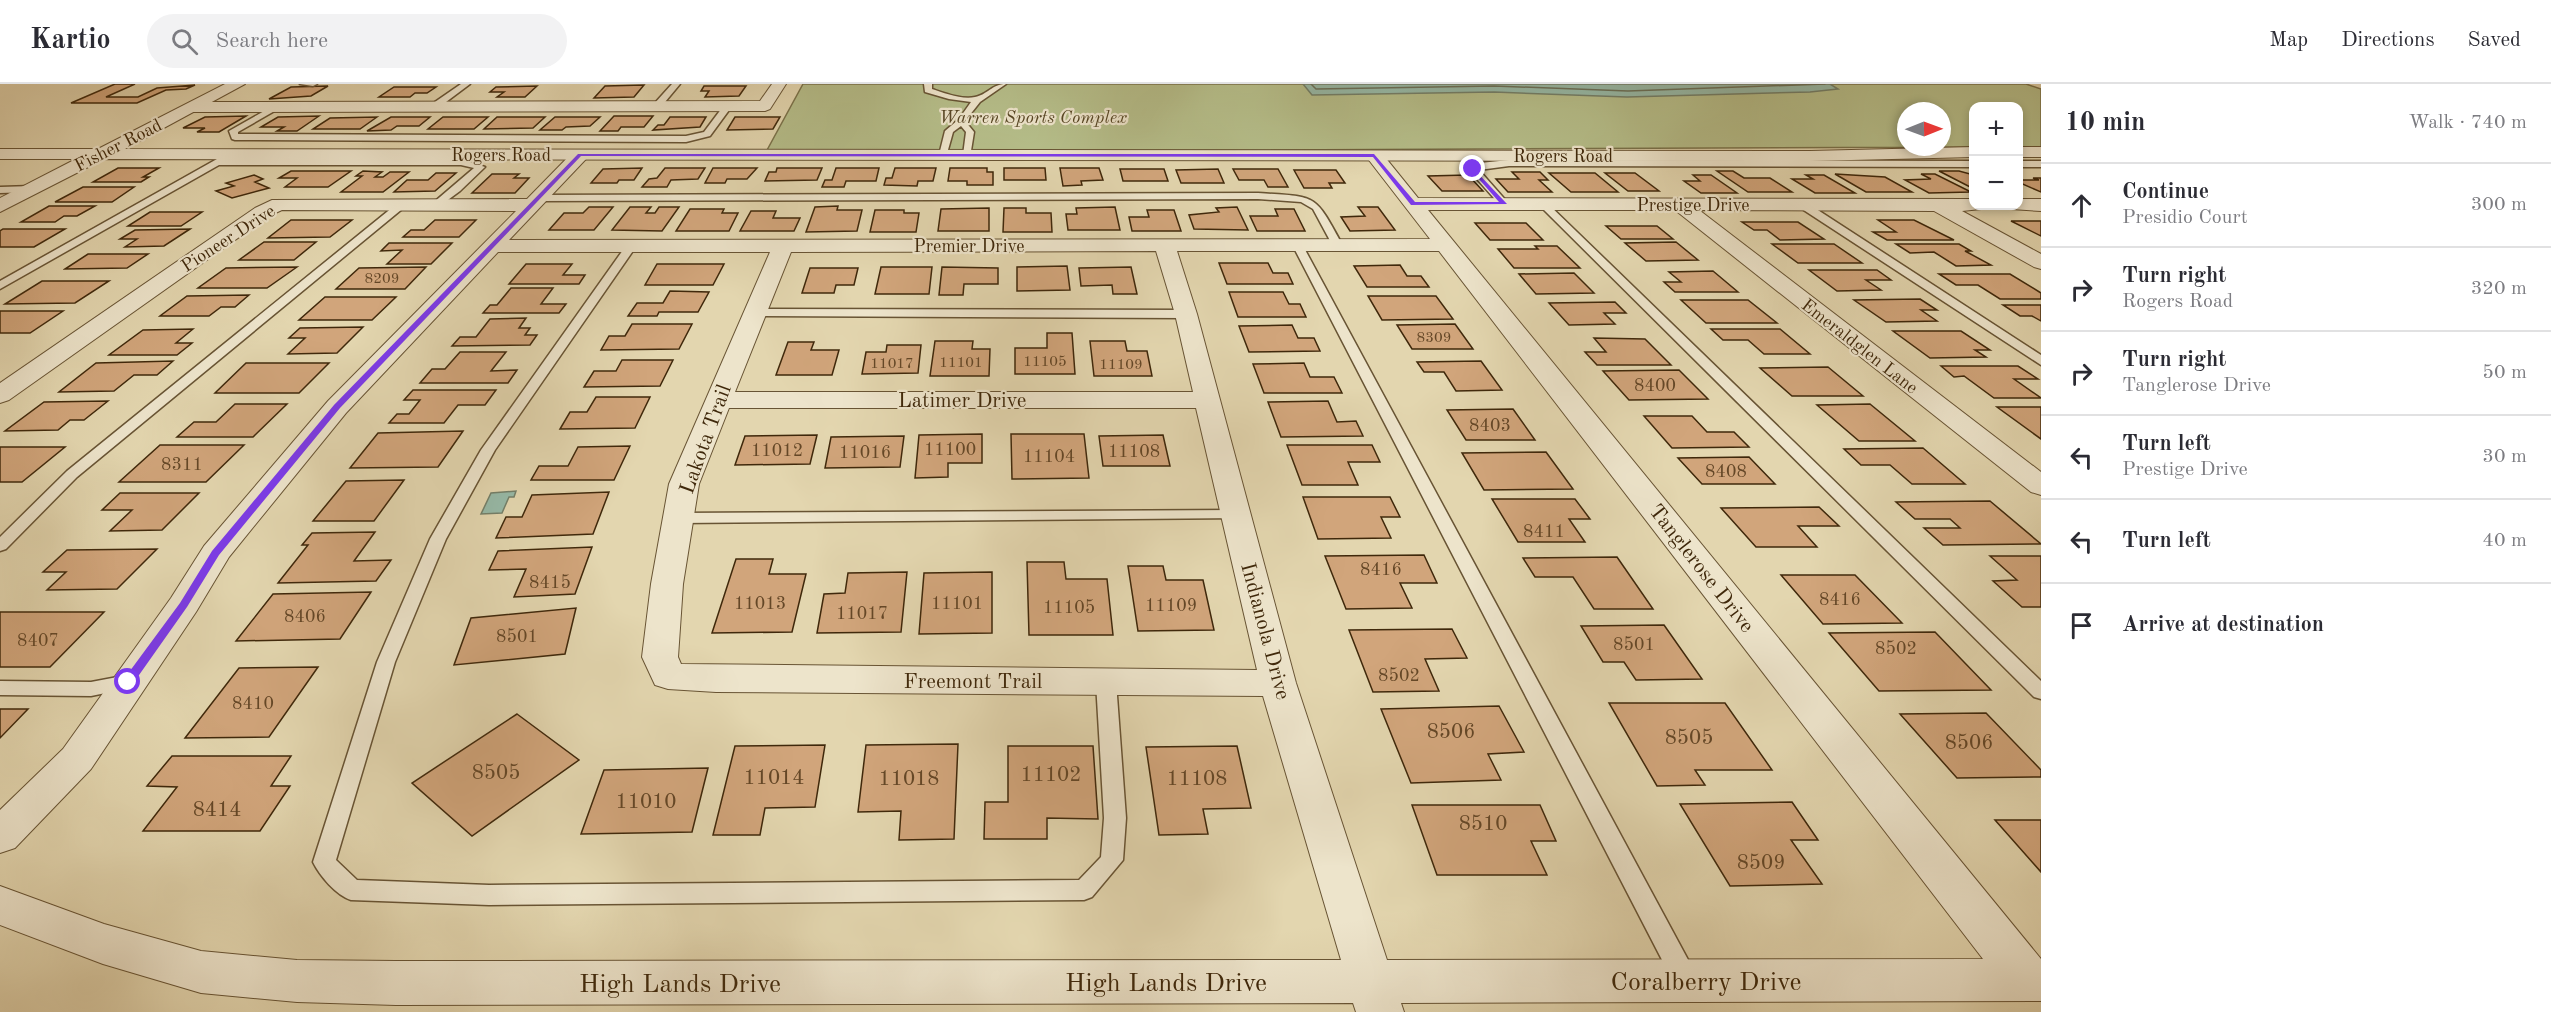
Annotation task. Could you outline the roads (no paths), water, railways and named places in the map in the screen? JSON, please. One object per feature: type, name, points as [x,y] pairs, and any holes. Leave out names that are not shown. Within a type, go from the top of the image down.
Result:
[{"type":"street","name":"Fisher Road","points":[[0,206],[237,84]]},
{"type":"street","points":[[193,107],[765,106],[779,84]]},
{"type":"street","points":[[325,106],[354,90]]},
{"type":"street","points":[[547,106],[564,92]]},
{"type":"street","name":"Rogers Road","points":[[4,156],[100,154],[1822,156],[1969,152]]},
{"type":"street","points":[[2023,152],[2041,152]]},
{"type":"street","points":[[0,836],[77,759],[184,604],[215,553],[337,407],[580,155]]},
{"type":"street","name":"Tanglerose Drive","points":[[1374,155],[2035,980]]},
{"type":"street","name":"Pioneer Drive","points":[[0,395],[262,212],[279,204],[437,205],[534,202]]},
{"type":"street","name":"Prestige Drive","points":[[1413,204],[1969,205]]},
{"type":"street","name":"Emeraldglen Lane","points":[[1680,205],[2041,486]]},
{"type":"street","points":[[1938,205],[2041,263]]},
{"type":"street","points":[[2023,205],[2041,206]]},
{"type":"street","name":"Premier Drive","points":[[492,246],[1447,245]]},
{"type":"street","name":"Lakota Trail","points":[[668,676],[660,657],[667,584],[684,484],[783,246]]},
{"type":"street","name":"Indianola Drive","points":[[1165,246],[1186,314],[1278,683],[1376,997]]},
{"type":"street","name":"Latimer Drive","points":[[719,400],[1206,400]]},
{"type":"street","name":"Freemont Trail","points":[[668,676],[716,679],[1278,683]]},
{"type":"street","name":"High Lands Drive","points":[[0,905],[103,944],[201,972],[297,981],[1376,997]]},
{"type":"street","name":"Coralberry Drive","points":[[1376,997],[1686,982],[2035,980]]},
{"type":"lane","points":[[304,84],[313,84]]},
{"type":"lane","points":[[435,106],[466,84]]},
{"type":"lane","points":[[657,106],[676,84]]},
{"type":"lane","points":[[928,84],[928,90],[935,94],[977,100]]},
{"type":"lane","points":[[943,155],[950,130],[962,123],[977,100],[1002,84]]},
{"type":"lane","points":[[274,106],[233,131],[235,137],[686,139],[707,134],[728,106]]},
{"type":"lane","points":[[962,123],[970,132],[967,155]]},
{"type":"lane","points":[[0,286],[217,162],[460,162],[480,166],[437,205]]},
{"type":"lane","points":[[1504,204],[1473,169],[1480,166],[1509,163],[1969,164]]},
{"type":"lane","points":[[2023,164],[2041,164]]},
{"type":"lane","points":[[0,190],[32,189]]},
{"type":"lane","points":[[534,202],[1258,196],[1303,199],[1317,207],[1338,246]]},
{"type":"lane","points":[[1543,204],[2041,692]]},
{"type":"lane","points":[[0,546],[72,474],[402,205]]},
{"type":"lane","points":[[1803,205],[2041,361]]},
{"type":"lane","points":[[632,245],[488,450],[438,539],[386,662],[324,862],[351,890],[501,895],[1084,890],[1112,860],[1115,818],[1106,682]]},
{"type":"lane","points":[[1298,246],[1686,982]]},
{"type":"lane","points":[[755,313],[1186,314]]},
{"type":"lane","points":[[679,518],[1237,515]]},
{"type":"lane","points":[[0,688],[91,689],[128,682]]},
{"type":"water","points":[[1303,84],[1830,84],[1838,89],[1810,92],[1627,97],[1494,92],[1312,95]]},
{"type":"water","points":[[516,491],[514,497],[509,497],[502,513],[481,514],[491,493]]},
{"type":"park label","name":"Warren Sports Complex","points":[[1033,117]]}]
